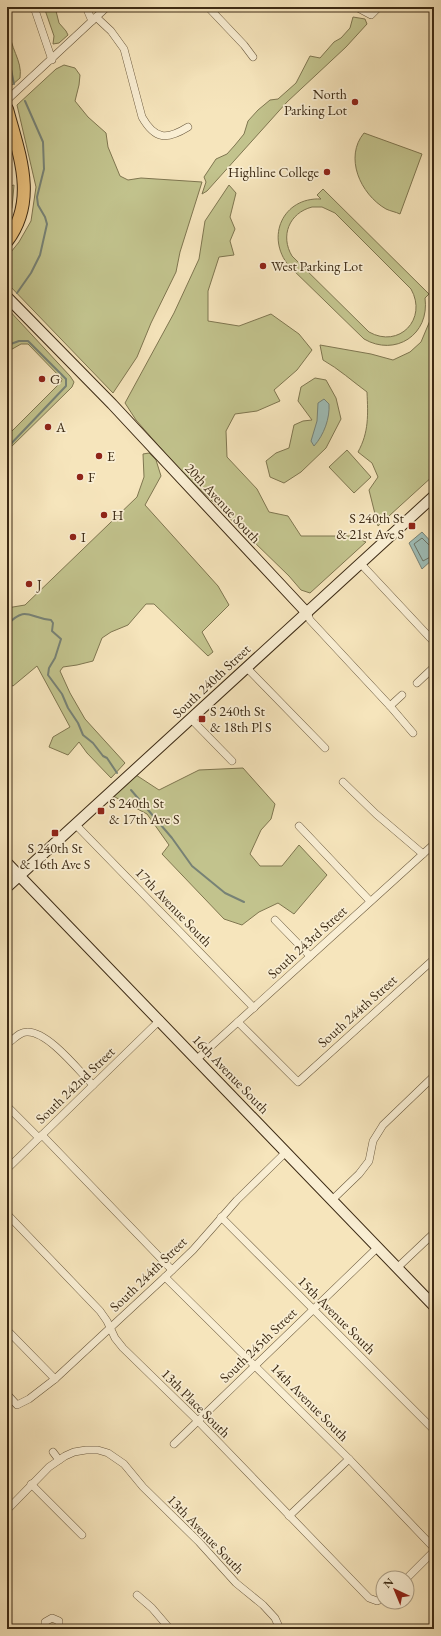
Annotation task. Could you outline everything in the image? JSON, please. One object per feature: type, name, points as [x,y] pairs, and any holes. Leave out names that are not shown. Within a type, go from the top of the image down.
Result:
[{"type":"main road","points":[[7,109],[21,158],[24,188],[19,221],[7,241]]},
{"type":"main road","name":"20th Avenue South","points":[[7,298],[112,404],[307,613]]},
{"type":"main road","name":"South 240th Street","points":[[7,887],[434,496]]},
{"type":"main road","name":"16th Avenue South","points":[[7,863],[160,1020],[434,1306]]},
{"type":"street","points":[[34,7],[52,60]]},
{"type":"street","points":[[86,7],[94,19],[111,31],[124,49],[142,117],[148,127],[154,133],[167,137],[188,127]]},
{"type":"street","points":[[7,100],[52,60],[107,7]]},
{"type":"street","points":[[208,7],[244,45],[253,57]]},
{"type":"street","points":[[356,7],[371,15],[379,7]]},
{"type":"street","points":[[361,564],[434,642]]},
{"type":"street","name":"20th Avenue South","points":[[307,613],[310,620],[413,733]]},
{"type":"street","points":[[246,667],[325,748]]},
{"type":"street","points":[[417,683],[434,667]]},
{"type":"street","points":[[390,706],[402,695]]},
{"type":"street","points":[[191,719],[232,761]]},
{"type":"street","points":[[343,782],[376,814],[423,854]]},
{"type":"street","name":"17th Avenue South","points":[[76,825],[254,1008]]},
{"type":"street","points":[[299,826],[370,902]]},
{"type":"street","name":"South 243rd Street","points":[[197,1059],[434,844]]},
{"type":"street","points":[[275,920],[310,956]]},
{"type":"street","name":"South 244th Street","points":[[238,1022],[298,1082],[434,959]]},
{"type":"street","name":"South 242nd Street","points":[[7,1169],[160,1020]]},
{"type":"street","points":[[11,1041],[19,1034],[25,1032],[35,1033],[42,1036],[93,1086]]},
{"type":"street","points":[[332,1200],[366,1165],[370,1157],[373,1141],[380,1130],[408,1106],[434,1076]]},
{"type":"street","points":[[7,1106],[40,1136],[172,1270]]},
{"type":"street","name":"South 244th Street","points":[[7,1394],[17,1405],[29,1399],[55,1379],[165,1277],[221,1217],[286,1152]]},
{"type":"street","name":"13th Place South","points":[[7,1214],[100,1311],[111,1328],[115,1338],[123,1348],[198,1421],[369,1598],[375,1599]]},
{"type":"street","name":"15th Avenue South","points":[[221,1217],[434,1430]]},
{"type":"street","points":[[398,1268],[434,1233]]},
{"type":"street","name":"South 245th Street","points":[[174,1444],[378,1247]]},
{"type":"street","name":"14th Avenue South","points":[[165,1277],[349,1459],[434,1548]]},
{"type":"street","points":[[7,1330],[55,1379]]},
{"type":"street","name":"13th Avenue South","points":[[59,1460],[71,1453],[86,1450],[100,1451],[112,1455],[124,1464],[148,1494],[199,1542],[236,1583],[248,1594],[258,1600],[269,1611],[280,1629]]},
{"type":"street","points":[[7,1510],[32,1484],[59,1460],[53,1452]]},
{"type":"street","points":[[289,1516],[349,1459]]},
{"type":"street","points":[[32,1484],[82,1536]]},
{"type":"street","points":[[415,1570],[434,1551]]},
{"type":"street","points":[[137,1595],[152,1608],[170,1629]]},
{"type":"street","points":[[45,1629],[45,1622],[52,1618],[58,1621],[59,1629]]},
{"type":"green space","points":[[44,7],[55,7],[59,23],[68,35],[59,43],[53,44],[54,36]]},
{"type":"green space","points":[[353,17],[365,19],[367,24],[346,47],[287,102],[207,191],[202,194],[206,182],[204,177],[216,159],[227,154],[244,134],[248,121],[270,100],[278,99],[296,83],[310,56],[320,58],[334,42],[341,38],[350,28]]},
{"type":"green space","points":[[7,29],[11,31],[12,42],[18,59],[20,71],[20,78],[11,86],[7,83]]},
{"type":"green space","points":[[64,65],[75,68],[80,75],[75,101],[88,117],[106,133],[108,147],[120,176],[128,180],[141,178],[202,182],[180,252],[176,272],[151,323],[137,357],[113,393],[7,283],[7,257],[19,242],[31,221],[36,187],[17,105],[56,69]]},
{"type":"green space","points":[[364,133],[422,154],[400,214],[386,209],[369,194],[362,185],[355,164],[355,153],[358,143]]},
{"type":"green space","points":[[14,185],[12,208],[7,217],[7,187]]},
{"type":"green space","points":[[229,185],[236,193],[230,217],[235,229],[230,241],[234,255],[219,257],[208,291],[208,321],[239,326],[271,314],[299,334],[312,350],[297,370],[274,390],[280,401],[257,411],[235,414],[226,431],[227,457],[257,489],[269,512],[288,516],[301,536],[352,536],[366,542],[310,593],[301,590],[289,576],[179,469],[136,420],[125,403],[174,313],[199,259],[205,221]]},
{"type":"green space","points":[[323,189],[429,294],[425,298],[425,311],[422,323],[416,332],[408,339],[398,344],[387,345],[376,344],[364,339],[289,266],[282,255],[279,243],[279,232],[282,221],[288,212],[297,205],[308,200],[321,199],[317,195]],"holes":[[[312,207],[322,207],[335,213],[411,289],[415,300],[416,311],[408,328],[400,334],[391,337],[380,336],[369,332],[292,256],[288,248],[287,241],[287,233],[292,220],[297,214],[304,210]]]},
{"type":"green space","points":[[7,308],[74,382],[72,387],[7,451],[7,436],[61,382],[62,379],[28,344],[21,344],[7,352]]},
{"type":"green space","points":[[434,311],[434,475],[378,526],[369,490],[378,477],[372,463],[358,452],[362,445],[366,430],[367,392],[323,360],[320,345],[371,354],[393,360],[410,352],[421,342]]},
{"type":"green space","points":[[315,378],[326,380],[336,398],[341,419],[326,448],[301,472],[284,483],[270,477],[266,461],[276,453],[289,448],[294,425],[303,421],[312,420],[298,401],[301,387]]},
{"type":"green space","points":[[347,450],[371,477],[354,493],[329,467]]},
{"type":"green space","points":[[149,453],[156,460],[161,476],[145,505],[218,586],[229,605],[202,632],[213,652],[208,656],[154,604],[146,604],[128,625],[111,632],[102,638],[93,661],[63,667],[60,671],[70,693],[85,719],[125,763],[111,778],[87,753],[79,742],[68,755],[49,747],[53,737],[70,727],[37,666],[13,686],[7,683],[7,608],[25,605],[137,497],[144,477],[143,454]]},
{"type":"green space","points":[[243,768],[275,804],[271,819],[261,830],[250,854],[260,866],[282,866],[299,845],[327,875],[294,914],[278,903],[259,912],[242,925],[224,919],[162,854],[169,845],[147,814],[113,796],[136,775],[159,790],[199,770]]},
{"type":"water","points":[[324,399],[329,404],[327,421],[321,437],[314,446],[311,441],[317,421],[318,403]]},
{"type":"water","points":[[422,532],[434,545],[434,558],[422,569],[409,543]]},
{"type":"waterway","points":[[7,50],[14,84]]},
{"type":"waterway","points":[[17,293],[31,273],[40,255],[47,224],[38,205],[37,197],[44,169],[43,142],[25,101]]},
{"type":"waterway","points":[[7,343],[8,345],[19,341],[28,341],[66,379],[66,386],[7,448]]},
{"type":"waterway","points":[[7,625],[13,619],[23,614],[51,620],[53,623],[52,631],[61,639],[55,658],[49,668],[48,675],[62,694],[83,735],[93,743],[103,756],[107,758],[117,773]]},
{"type":"waterway","points":[[131,790],[172,838],[192,866],[225,893],[244,902]]},
{"type":"place","name":"North Parking Lot","points":[[355,102]]},
{"type":"place","name":"Highline College","points":[[327,172]]},
{"type":"place","name":"West Parking Lot","points":[[263,266]]},
{"type":"place","name":"G","points":[[42,379]]},
{"type":"place","name":"A","points":[[48,427]]},
{"type":"place","name":"E","points":[[99,456]]},
{"type":"place","name":"F","points":[[80,477]]},
{"type":"place","name":"H","points":[[104,515]]},
{"type":"place","name":"S 240th St & 21st Ave S","points":[[412,526]]},
{"type":"place","name":"I","points":[[73,537]]},
{"type":"place","name":"J","points":[[29,584]]},
{"type":"place","name":"S 240th St & 18th Pl S","points":[[202,719]]},
{"type":"place","name":"S 240th St & 17th Ave S","points":[[101,811]]},
{"type":"place","name":"S 240th St & 16th Ave S","points":[[55,833]]}]
